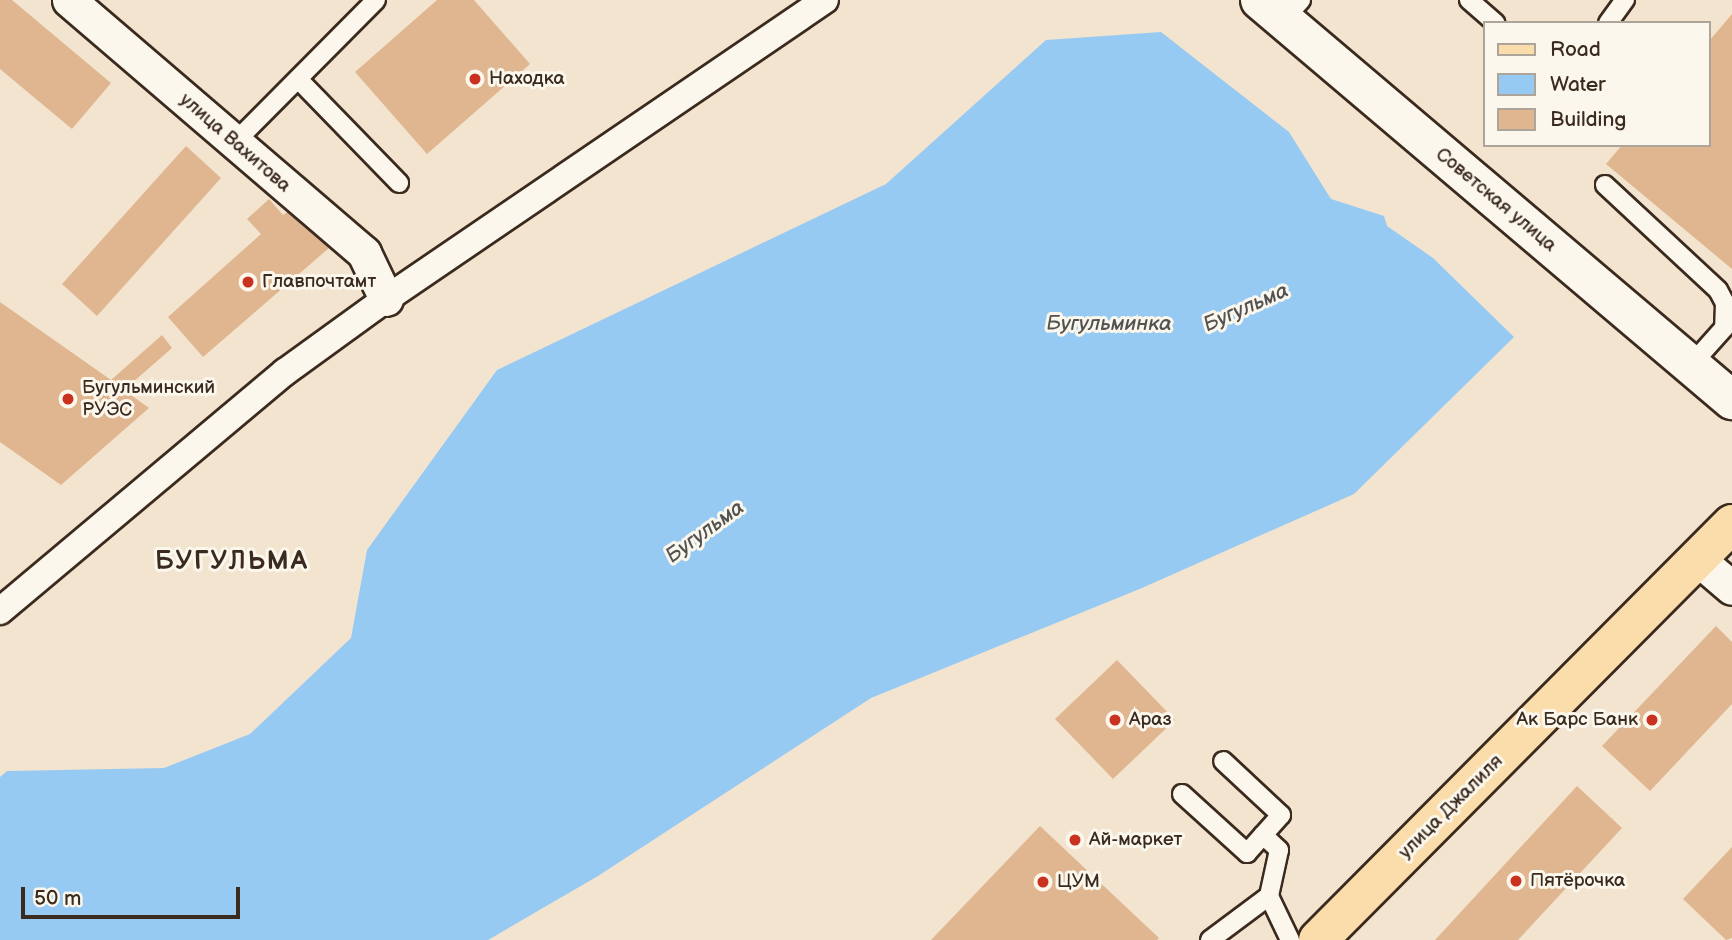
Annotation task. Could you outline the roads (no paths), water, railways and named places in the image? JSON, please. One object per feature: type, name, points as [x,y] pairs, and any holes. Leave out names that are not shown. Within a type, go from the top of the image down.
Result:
[{"type":"main road","name":"улица Джалиля","points":[[1318,940],[1732,524]]},
{"type":"street","name":"улица Вахитова","points":[[69,0],[364,253],[386,299]]},
{"type":"street","points":[[0,611],[285,372],[386,299],[825,0]]},
{"type":"street","name":"Советская улица","points":[[1281,7],[1732,400]]},
{"type":"street","points":[[1699,560],[1732,588]]},
{"type":"lane","points":[[235,142],[376,0]]},
{"type":"lane","points":[[1469,0],[1493,21]]},
{"type":"lane","points":[[1609,21],[1625,0]]},
{"type":"lane","points":[[298,79],[399,183]]},
{"type":"lane","points":[[1605,185],[1717,290],[1725,303],[1724,328],[1691,365]]},
{"type":"lane","points":[[1182,794],[1247,853],[1282,815],[1223,761]]},
{"type":"lane","points":[[1263,835],[1279,850],[1269,896],[1290,940]]},
{"type":"lane","points":[[1210,940],[1269,896]]},
{"type":"water","name":"Бугульминка","points":[[1161,32],[1289,132],[1331,199],[1384,216],[1387,226],[1433,258],[1514,337],[1354,494],[1142,588],[871,698],[598,876],[488,940],[0,940],[0,777],[7,771],[164,768],[250,734],[351,638],[367,550],[497,370],[886,184],[1046,40]]},
{"type":"place","name":"Находка","points":[[475,79]]},
{"type":"place","name":"Главпочтамт","points":[[248,282]]},
{"type":"place","name":"Бугульминский РУЭС","points":[[68,399]]},
{"type":"place","name":"Араз","points":[[1115,720]]},
{"type":"place","name":"Ак Барс Банк","points":[[1652,720]]},
{"type":"place","name":"Ай-маркет","points":[[1075,840]]},
{"type":"place","name":"Пятёрочка","points":[[1516,881]]},
{"type":"place","name":"ЦУМ","points":[[1043,882]]},
{"type":"district","name":"БУГУЛЬМА","points":[[232,562]]},
{"type":"water label","name":"Бугульма","points":[[1246,308]]},
{"type":"water label","name":"Бугульма","points":[[705,532]]}]
